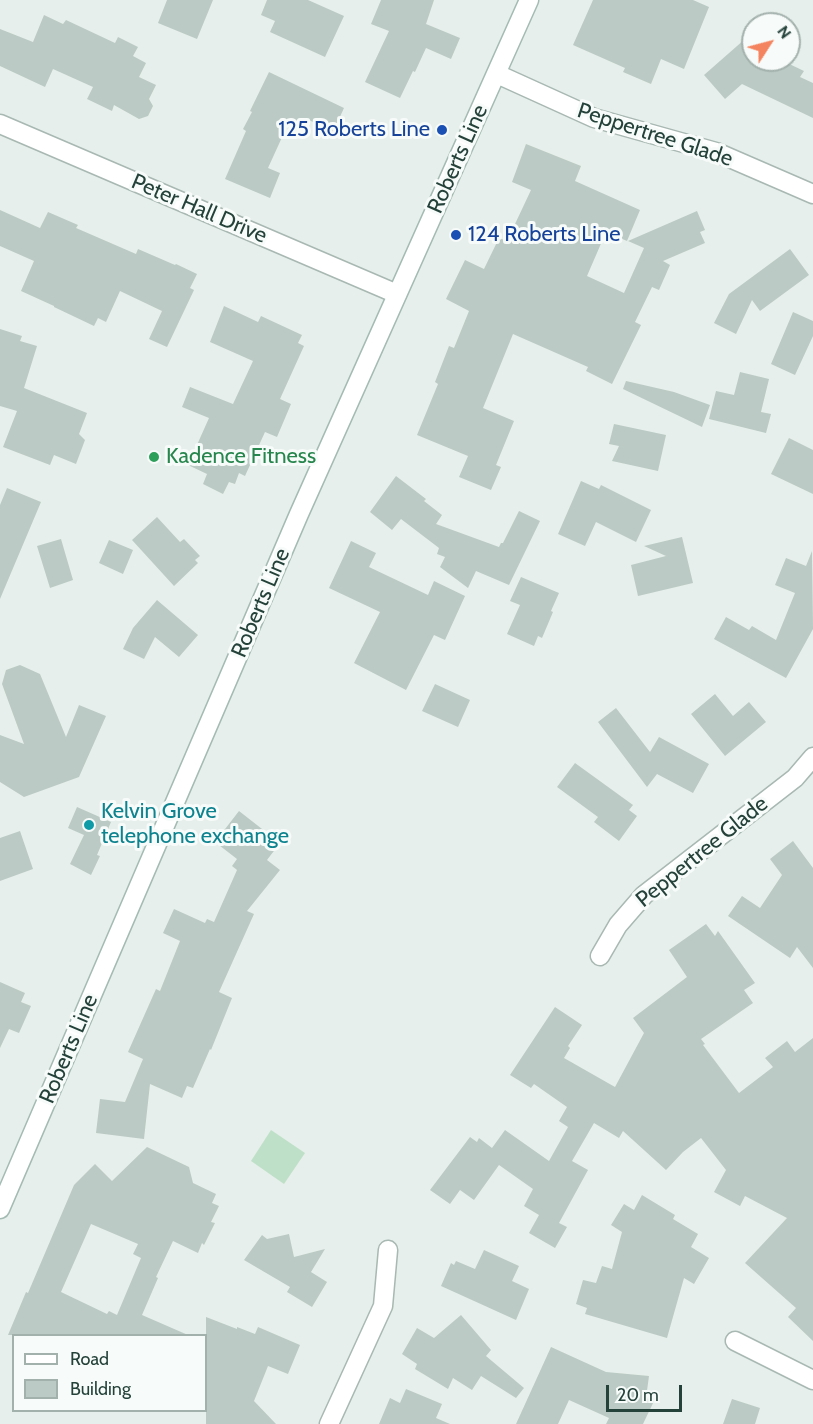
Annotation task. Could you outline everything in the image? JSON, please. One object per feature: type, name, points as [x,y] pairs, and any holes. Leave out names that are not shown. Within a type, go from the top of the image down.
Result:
[{"type":"street","name":"Roberts Line","points":[[0,1209],[290,536],[529,0]]},
{"type":"street","name":"Peppertree Glade","points":[[496,74],[594,118],[716,153],[813,194]]},
{"type":"street","name":"Peter Hall Drive","points":[[0,124],[397,294]]},
{"type":"street","name":"Peppertree Glade","points":[[600,956],[618,925],[644,895],[795,777],[813,757]]},
{"type":"street","points":[[329,1424],[383,1306],[388,1250]]},
{"type":"street","points":[[735,1341],[813,1380]]},
{"type":"green space","points":[[271,1130],[305,1153],[284,1184],[251,1161]]},
{"type":"building","points":[[167,0],[213,0],[197,39],[158,23]]},
{"type":"building","points":[[267,0],[308,0],[344,16],[325,57],[270,32],[275,21],[261,15]]},
{"type":"building","points":[[381,0],[434,0],[426,24],[460,38],[451,59],[426,48],[400,98],[365,82],[389,31],[371,24]]},
{"type":"building","points":[[593,0],[693,0],[709,7],[684,69],[661,59],[651,84],[623,72],[625,68],[573,45]]},
{"type":"building","points":[[44,15],[63,24],[66,20],[115,43],[118,37],[138,47],[133,56],[146,63],[139,77],[156,85],[149,99],[153,106],[148,116],[139,119],[114,105],[112,111],[87,99],[93,87],[53,69],[45,87],[0,66],[0,29],[33,42]]},
{"type":"building","points":[[741,43],[741,72],[804,71],[800,77],[813,83],[813,118],[742,84],[725,99],[704,75]]},
{"type":"building","points":[[269,72],[344,108],[333,132],[305,118],[300,127],[289,122],[268,168],[280,173],[270,198],[225,179],[246,131],[243,129],[252,112],[250,111]]},
{"type":"building","points":[[526,144],[581,166],[575,181],[640,210],[627,241],[606,232],[587,276],[624,293],[644,248],[628,241],[697,211],[705,230],[700,232],[705,243],[663,261],[670,265],[659,290],[652,287],[635,322],[641,325],[612,384],[586,371],[588,367],[513,334],[483,408],[514,421],[496,465],[501,467],[491,490],[459,477],[468,456],[417,435],[438,384],[435,382],[449,346],[454,348],[469,311],[446,299],[465,260],[484,269],[499,238],[507,241],[531,190],[512,182]]},
{"type":"building","points":[[0,210],[40,228],[48,212],[78,225],[76,228],[136,254],[138,249],[197,274],[190,288],[194,290],[167,347],[149,339],[162,311],[120,291],[106,322],[98,318],[94,326],[21,291],[34,261],[0,246]]},
{"type":"building","points":[[790,249],[809,275],[760,311],[752,300],[736,334],[714,323],[729,294]]},
{"type":"building","points":[[224,306],[258,322],[261,316],[302,335],[298,343],[304,346],[280,399],[291,404],[277,437],[265,432],[245,476],[239,473],[235,484],[229,482],[223,494],[203,484],[207,474],[188,465],[209,418],[182,407],[190,387],[233,404],[253,361],[210,342]]},
{"type":"building","points":[[793,312],[813,321],[813,336],[795,375],[771,364]]},
{"type":"building","points":[[0,329],[22,336],[20,341],[37,346],[24,388],[87,413],[79,434],[85,440],[76,464],[54,455],[50,465],[3,447],[17,411],[0,406]]},
{"type":"building","points":[[740,372],[769,379],[761,412],[771,414],[766,433],[709,419],[716,391],[734,395]]},
{"type":"building","points":[[626,381],[674,392],[710,405],[702,427],[623,389]]},
{"type":"building","points":[[614,424],[666,435],[658,471],[612,461],[619,446],[609,444]]},
{"type":"building","points":[[789,438],[813,450],[813,494],[771,474]]},
{"type":"building","points":[[396,476],[426,499],[424,501],[442,515],[436,524],[499,547],[519,511],[540,521],[509,585],[476,571],[468,588],[440,567],[445,557],[437,554],[439,548],[401,519],[392,530],[370,512]]},
{"type":"building","points":[[581,481],[599,489],[601,485],[651,510],[636,542],[596,522],[585,546],[558,534]]},
{"type":"building","points":[[7,488],[41,502],[0,599],[0,505]]},
{"type":"building","points":[[157,517],[180,542],[184,539],[200,556],[195,560],[198,563],[174,586],[132,540]]},
{"type":"building","points":[[682,537],[693,583],[638,596],[631,565],[666,556],[644,546]]},
{"type":"building","points":[[61,539],[73,580],[50,588],[37,546]]},
{"type":"building","points":[[109,540],[133,550],[123,574],[99,563]]},
{"type":"building","points":[[351,541],[376,553],[369,567],[428,595],[434,581],[465,596],[445,640],[434,635],[406,690],[354,663],[380,612],[329,588]]},
{"type":"building","points":[[812,551],[813,629],[786,678],[714,639],[726,617],[749,630],[752,626],[776,640],[795,593],[775,585],[786,558],[806,566]]},
{"type":"building","points":[[521,577],[559,593],[542,638],[538,636],[534,646],[507,634],[520,605],[510,601]]},
{"type":"building","points":[[157,600],[198,635],[179,657],[155,637],[144,659],[123,649],[133,628]]},
{"type":"building","points":[[20,665],[40,674],[66,737],[79,705],[106,716],[79,777],[24,797],[0,782],[0,735],[24,744],[2,684],[6,670]]},
{"type":"building","points":[[435,684],[470,700],[458,727],[422,711]]},
{"type":"building","points":[[715,694],[733,716],[749,702],[766,722],[725,756],[691,714]]},
{"type":"building","points":[[616,708],[650,752],[659,737],[709,764],[693,793],[657,774],[647,787],[598,722]]},
{"type":"building","points":[[575,763],[633,805],[629,810],[637,816],[619,841],[594,822],[598,817],[557,787]]},
{"type":"building","points":[[77,807],[111,822],[91,875],[70,864],[84,835],[68,828]]},
{"type":"building","points":[[239,811],[280,843],[267,860],[280,870],[247,911],[254,914],[219,992],[232,998],[211,1050],[193,1088],[187,1086],[182,1098],[150,1084],[144,1139],[96,1133],[100,1099],[125,1102],[143,1059],[128,1052],[156,989],[160,991],[180,941],[163,933],[174,909],[205,923],[207,919],[214,922],[237,870],[232,866],[237,859],[215,842]]},
{"type":"building","points":[[20,831],[33,869],[0,881],[0,838]]},
{"type":"building","points":[[793,841],[813,868],[813,968],[797,947],[790,958],[728,916],[742,896],[760,908],[782,875],[770,859]]},
{"type":"building","points":[[706,924],[715,936],[718,931],[755,983],[744,990],[753,1003],[701,1039],[705,1044],[703,1045],[739,1093],[773,1067],[765,1058],[787,1041],[795,1052],[813,1038],[813,1341],[788,1317],[796,1308],[745,1263],[787,1218],[745,1196],[740,1206],[714,1192],[726,1170],[701,1138],[683,1152],[666,1170],[623,1131],[619,1138],[594,1123],[572,1161],[588,1170],[559,1223],[567,1227],[555,1248],[529,1233],[539,1215],[524,1206],[533,1189],[499,1165],[474,1200],[460,1190],[450,1204],[430,1190],[470,1137],[477,1142],[479,1138],[492,1148],[505,1130],[549,1161],[568,1127],[559,1121],[567,1107],[534,1084],[531,1088],[510,1075],[555,1007],[582,1025],[568,1046],[570,1048],[564,1058],[615,1087],[644,1033],[633,1018],[687,977],[669,950]]},
{"type":"building","points":[[0,982],[25,993],[21,1002],[31,1006],[19,1033],[9,1029],[0,1048]]},
{"type":"building","points":[[147,1147],[189,1167],[193,1183],[216,1194],[212,1203],[219,1206],[211,1222],[215,1223],[204,1245],[202,1243],[198,1253],[173,1241],[142,1315],[186,1334],[8,1335],[74,1185],[95,1164],[112,1181]],"holes":[[[91,1224],[138,1244],[133,1254],[141,1258],[117,1315],[109,1311],[107,1314],[61,1292]]]},
{"type":"building","points":[[642,1195],[675,1215],[673,1219],[698,1234],[691,1247],[709,1258],[694,1284],[684,1278],[667,1338],[585,1314],[587,1308],[576,1304],[583,1280],[596,1283],[602,1266],[612,1269],[622,1232],[611,1225],[624,1204],[634,1210]]},
{"type":"building","points":[[289,1234],[294,1257],[325,1249],[311,1272],[327,1282],[312,1307],[287,1292],[290,1287],[244,1260],[262,1235],[267,1239]]},
{"type":"building","points":[[484,1250],[519,1266],[512,1281],[529,1289],[516,1320],[441,1286],[451,1263],[454,1265],[456,1261],[475,1269]]},
{"type":"building","points":[[461,1315],[491,1350],[486,1356],[524,1388],[516,1398],[481,1376],[472,1390],[453,1378],[448,1389],[415,1369],[417,1364],[402,1354],[417,1328],[434,1338]]},
{"type":"building","points":[[206,1317],[255,1334],[258,1327],[300,1345],[288,1374],[268,1366],[254,1401],[276,1424],[206,1424]]},
{"type":"building","points":[[551,1347],[606,1372],[649,1376],[646,1398],[654,1401],[643,1424],[606,1424],[609,1418],[569,1400],[558,1424],[516,1424]]},
{"type":"building","points":[[406,1389],[442,1404],[436,1418],[450,1424],[379,1424],[390,1398],[400,1403]]},
{"type":"building","points":[[732,1399],[760,1408],[755,1424],[723,1424]]},
{"type":"place","name":"125 Roberts Line","points":[[442,130]]},
{"type":"place","name":"124 Roberts Line","points":[[456,235]]},
{"type":"place","name":"Kadence Fitness","points":[[154,457]]},
{"type":"place","name":"Kelvin Grove telephone exchange","points":[[89,825]]}]
